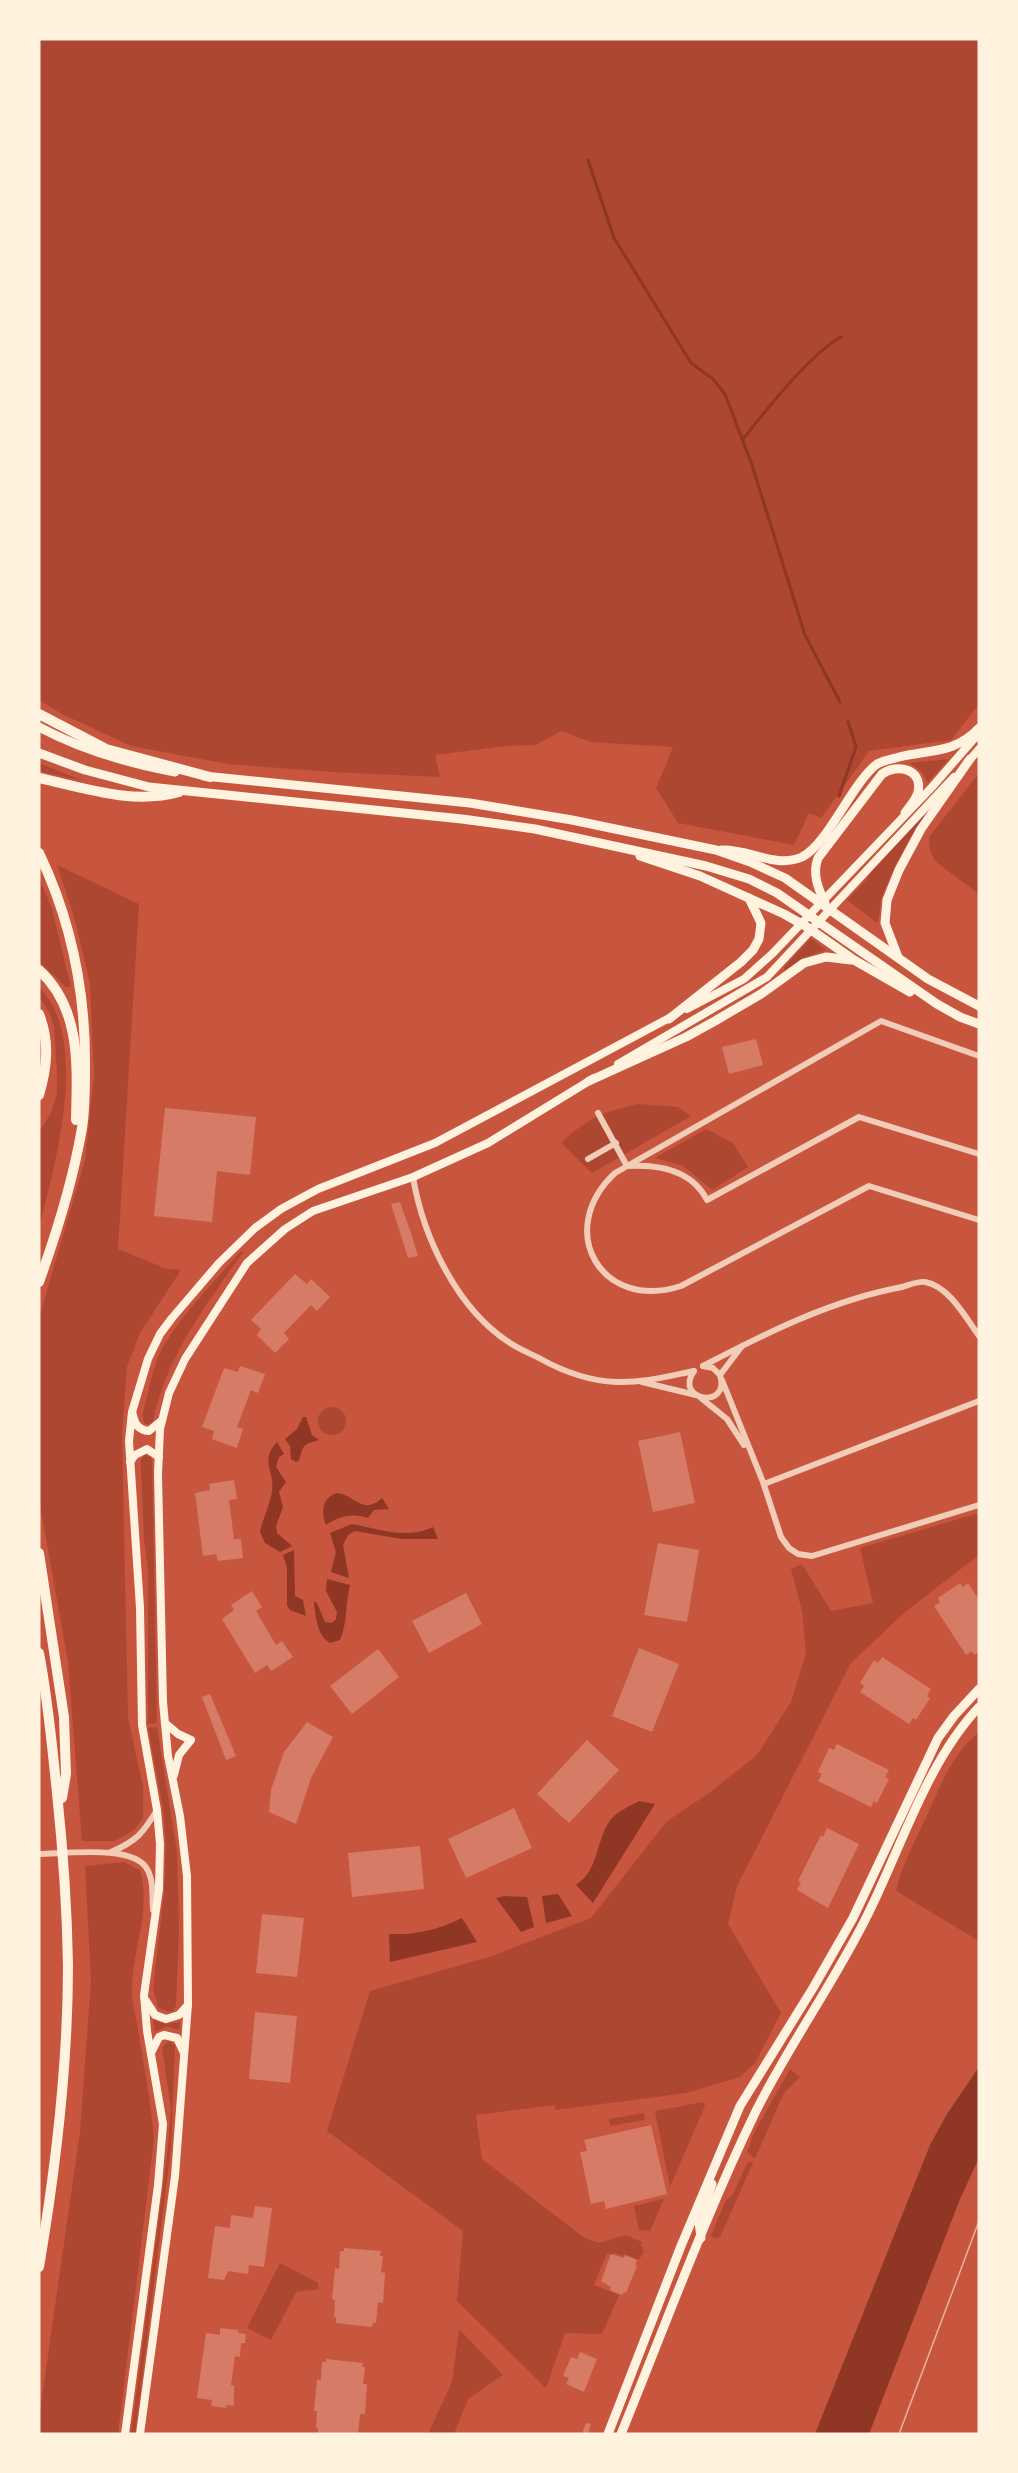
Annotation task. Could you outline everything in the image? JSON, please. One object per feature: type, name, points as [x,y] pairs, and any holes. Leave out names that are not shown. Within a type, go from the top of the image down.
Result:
[{"type":"highway","points":[[39,714],[106,749],[210,777]]},
{"type":"highway","points":[[39,778],[124,795],[161,797],[179,792]]},
{"type":"highway","points":[[39,853],[59,899],[74,952],[82,996],[86,1046],[84,1101],[76,1157],[65,1204],[39,1282]]},
{"type":"highway","points":[[39,970],[61,998],[71,1024],[77,1074],[76,1157]]},
{"type":"highway","points":[[39,1014],[45,1032],[47,1055],[39,1095]]},
{"type":"highway","points":[[39,1553],[64,1717],[66,1774],[59,1813]]},
{"type":"highway","points":[[39,1653],[59,1813],[67,1929],[65,2052],[51,2196],[39,2267]]},
{"type":"main road","points":[[39,727],[68,742],[103,755],[181,774],[470,803],[572,820],[716,850],[769,870],[826,905],[947,991],[979,1006]]},
{"type":"main road","points":[[716,850],[733,849],[783,861],[801,857],[819,841],[877,765],[907,755],[959,745],[979,728]]},
{"type":"main road","points":[[125,2434],[162,2149],[163,2124],[144,1995],[159,1889],[160,1844],[157,1810],[142,1725],[140,1608],[130,1462],[132,1412],[148,1359],[160,1334],[219,1263],[255,1228],[281,1209],[318,1188],[435,1143],[735,983],[772,954],[979,733]]},
{"type":"main road","points":[[140,2434],[175,2176],[188,2004],[187,1876],[165,1722],[159,1457],[162,1419],[175,1377],[232,1285],[259,1251],[285,1229],[313,1211],[413,1177],[488,1143],[589,1081],[742,994],[767,977],[979,749]]},
{"type":"main road","points":[[39,753],[113,779],[179,792],[462,819],[535,829],[706,866],[749,879],[777,893],[953,1014],[979,1024]]},
{"type":"main road","points":[[899,959],[885,923],[887,900],[899,870],[921,829],[970,759]]},
{"type":"main road","points":[[826,905],[816,881],[815,871],[818,858],[887,770],[906,769],[915,776],[918,790],[905,813]]},
{"type":"main road","points":[[614,846],[700,876],[749,898],[807,927],[854,960],[907,991],[927,997]]},
{"type":"main road","points":[[669,1019],[734,968],[753,950],[759,939],[761,923],[749,898]]},
{"type":"main road","points":[[589,1081],[715,1022],[761,994],[804,963],[826,957],[854,960]]},
{"type":"main road","points":[[132,1412],[134,1420],[142,1430],[149,1431],[162,1419]]},
{"type":"main road","points":[[130,1462],[135,1455],[147,1449],[159,1457]]},
{"type":"main road","points":[[608,2434],[712,2170],[747,2092],[813,1988],[853,1918],[938,1738],[954,1716],[979,1689]]},
{"type":"main road","points":[[621,2434],[756,2111],[865,1921],[935,1769],[963,1724],[979,1707]]},
{"type":"main road","points":[[165,1722],[171,1730],[190,1740],[179,1755],[173,1782]]},
{"type":"main road","points":[[144,1995],[155,2015],[165,2019],[179,2015],[188,2004]]},
{"type":"main road","points":[[151,2053],[159,2037],[171,2035],[180,2044],[185,2059]]},
{"type":"main road","points":[[701,2238],[698,2227],[712,2186],[712,2170]]},
{"type":"main road","points":[[629,2381],[640,2386]]},
{"type":"street","points":[[979,1056],[882,1021],[615,1173],[601,1186],[591,1203],[587,1222],[588,1242],[595,1260],[607,1275],[623,1286],[642,1292],[662,1292],[681,1286],[869,1186],[979,1220]]},
{"type":"street","points":[[598,1113],[627,1166]]},
{"type":"street","points":[[627,1166],[647,1165],[670,1169],[694,1183],[707,1200],[859,1117],[979,1154]]},
{"type":"street","points":[[588,1159],[616,1143]]},
{"type":"street","points":[[413,1177],[419,1209],[426,1227],[451,1280],[478,1316],[509,1342],[558,1368],[592,1379],[638,1382],[694,1371],[743,1345],[850,1300],[924,1282],[941,1289],[979,1336]]},
{"type":"street","points":[[638,1382],[706,1398],[716,1394],[722,1385],[721,1377],[743,1345]]},
{"type":"street","points":[[703,1366],[713,1368],[721,1377],[764,1484],[781,1537],[789,1548],[805,1556],[889,1534],[979,1505]]},
{"type":"street","points":[[694,1371],[690,1381],[692,1391],[727,1419],[752,1455]]},
{"type":"street","points":[[764,1484],[979,1401]]},
{"type":"street","points":[[108,1853],[132,1843],[142,1834],[157,1810]]},
{"type":"street","points":[[39,1854],[108,1853],[135,1858],[146,1867],[151,1881],[155,1924]]},
{"type":"shaded area","points":[[39,39],[979,39],[979,704],[951,740],[869,751],[821,818],[809,813],[794,845],[678,823],[656,788],[673,747],[590,742],[562,731],[535,745],[505,746],[435,755],[440,777],[331,772],[228,764],[131,746],[62,714],[39,700]]},
{"type":"shaded area","points":[[949,759],[928,782],[921,771],[909,763]]},
{"type":"shaded area","points":[[39,763],[83,781],[39,771]]},
{"type":"shaded area","points":[[979,773],[979,894],[936,862],[930,851],[929,837]]},
{"type":"shaded area","points":[[927,812],[908,842],[887,885],[881,899],[877,923],[847,900],[866,880],[885,852]]},
{"type":"shaded area","points":[[57,865],[139,904],[118,1249],[167,1269],[181,1270],[140,1333],[127,1367],[122,1434],[128,1717],[143,1787],[143,1818],[134,1830],[115,1841],[82,1841],[68,1662],[39,1499],[39,1318],[85,1160],[94,1076],[90,984],[75,920]]},
{"type":"shaded area","points":[[39,877],[52,909],[71,987],[66,987],[39,961]]},
{"type":"shaded area","points":[[811,938],[826,950],[803,958],[784,971],[784,967]]},
{"type":"shaded area","points":[[39,987],[55,1010],[63,1038],[66,1069],[60,1138],[39,1228],[39,1132],[51,1113],[57,1093],[57,1072],[54,1027],[49,1012],[39,997]]},
{"type":"shaded area","points":[[638,1104],[678,1107],[691,1116],[592,1173],[561,1143],[579,1127],[596,1117]]},
{"type":"shaded area","points":[[706,1129],[733,1143],[748,1167],[712,1190],[683,1166],[655,1158]]},
{"type":"shaded area","points":[[241,1251],[243,1252],[177,1353],[167,1375],[153,1421],[145,1424],[143,1411],[158,1357],[165,1343],[196,1302]]},
{"type":"shaded area","points":[[332,1407],[342,1411],[346,1421],[342,1431],[332,1435],[322,1431],[318,1421],[322,1411]]},
{"type":"shaded area","points":[[303,1417],[306,1417],[312,1435],[319,1440],[305,1446],[299,1461],[296,1462],[291,1459],[290,1446],[285,1439],[297,1429]]},
{"type":"shaded area","points":[[277,1442],[284,1454],[279,1457],[276,1467],[286,1482],[279,1492],[283,1507],[276,1526],[277,1533],[292,1546],[280,1552],[265,1543],[260,1532],[272,1491],[268,1460]]},
{"type":"shaded area","points":[[145,1455],[151,1457],[152,1461],[157,1723],[148,1724],[148,1569],[144,1539],[141,1468],[141,1459]]},
{"type":"shaded area","points":[[337,1493],[364,1505],[375,1503],[382,1498],[389,1509],[374,1510],[368,1518],[351,1516],[336,1519],[326,1525],[324,1506],[328,1498]]},
{"type":"shaded area","points":[[979,1513],[979,1555],[905,1612],[851,1663],[737,1886],[728,1924],[781,2013],[755,2063],[740,2077],[687,2093],[555,2110],[555,2105],[476,2115],[482,2159],[583,2237],[599,2243],[625,2235],[642,2242],[641,2246],[644,2251],[639,2260],[624,2254],[623,2256],[607,2253],[594,2285],[619,2295],[602,2334],[565,2333],[546,2388],[457,2301],[463,2231],[327,2131],[370,1991],[492,1956],[591,1918],[667,1821],[709,1793],[757,1755],[791,1702],[806,1653],[802,1611],[791,1569],[802,1564],[831,1611],[873,1603],[860,1548]]},
{"type":"shaded area","points":[[352,1524],[403,1533],[423,1531],[433,1527],[438,1539],[402,1539],[355,1531],[348,1535],[343,1545],[349,1578],[331,1572],[336,1552],[330,1533]]},
{"type":"shaded area","points":[[294,1550],[295,1596],[303,1600],[306,1616],[290,1610],[287,1605],[287,1568],[283,1555]]},
{"type":"shaded area","points":[[327,1579],[350,1585],[343,1633],[340,1640],[330,1643],[322,1636],[314,1604],[314,1601],[317,1603],[325,1622],[332,1623],[336,1619],[337,1612],[326,1591]]},
{"type":"shaded area","points":[[157,1727],[177,1852],[179,1932],[176,2005],[170,2012],[158,2008],[153,1988],[164,1894],[166,1842],[163,1809],[148,1728]]},
{"type":"shaded area","points":[[979,1732],[979,1941],[896,1891],[908,1856],[947,1773],[961,1751]]},
{"type":"shaded area","points":[[639,1801],[655,1804],[593,1903],[576,1885],[589,1871],[611,1819]]},
{"type":"shaded area","points":[[124,1862],[140,1870],[143,1885],[144,1901],[132,1993],[154,2139],[118,2434],[39,2434],[39,2418],[80,2132],[91,1980],[85,1866]]},
{"type":"shaded area","points":[[558,1894],[572,1916],[546,1923],[542,1896]]},
{"type":"shaded area","points":[[527,1897],[534,1927],[521,1932],[496,1898]]},
{"type":"shaded area","points":[[462,1918],[477,1942],[390,1962],[389,1934],[426,1931]]},
{"type":"shaded area","points":[[153,2020],[165,2024],[180,2022],[179,2030],[167,2026],[155,2032]]},
{"type":"shaded area","points":[[169,2041],[175,2046],[171,2148],[135,2434],[131,2434],[168,2148],[171,2109],[162,2047]]},
{"type":"shaded area","points":[[979,2067],[979,2158],[960,2199],[869,2434],[815,2434],[930,2145],[947,2114]]},
{"type":"shaded area","points":[[790,2069],[800,2077],[784,2093],[755,2159],[747,2152],[755,2131]]},
{"type":"shaded area","points":[[703,2102],[705,2106],[670,2187],[655,2111]]},
{"type":"shaded area","points":[[644,2113],[645,2120],[610,2126],[609,2119]]},
{"type":"shaded area","points":[[754,2160],[720,2237],[714,2238],[711,2235],[726,2200],[732,2196],[748,2162]]},
{"type":"shaded area","points":[[664,2199],[650,2231],[639,2230],[634,2206]]},
{"type":"shaded area","points":[[280,2263],[318,2283],[319,2289],[296,2292],[271,2340],[247,2328]]},
{"type":"shaded area","points":[[459,2329],[503,2375],[468,2399],[454,2434],[428,2434],[452,2382]]},
{"type":"building","points":[[756,1039],[763,1065],[729,1074],[722,1047]]},
{"type":"building","points":[[165,1108],[256,1117],[250,1175],[217,1171],[212,1222],[154,1216]]},
{"type":"building","points":[[400,1202],[418,1256],[408,1258],[391,1204]]},
{"type":"building","points":[[295,1274],[307,1284],[311,1279],[330,1297],[317,1311],[311,1305],[284,1333],[289,1339],[275,1353],[257,1335],[261,1329],[251,1320]]},
{"type":"building","points":[[240,1366],[265,1374],[258,1393],[251,1390],[237,1427],[243,1429],[237,1448],[212,1439],[214,1431],[202,1427],[224,1368],[238,1372]]},
{"type":"building","points":[[680,1432],[695,1503],[653,1512],[638,1441]]},
{"type":"building","points":[[234,1480],[237,1499],[229,1500],[234,1539],[241,1539],[243,1558],[218,1561],[216,1554],[203,1556],[195,1493],[210,1490],[209,1484]]},
{"type":"building","points":[[658,1543],[699,1550],[687,1622],[644,1615]]},
{"type":"building","points":[[960,1583],[963,1587],[968,1583],[979,1600],[979,1652],[974,1655],[972,1651],[966,1655],[934,1606],[940,1602],[938,1598]]},
{"type":"building","points":[[252,1591],[262,1607],[256,1611],[276,1645],[282,1641],[293,1657],[271,1671],[267,1665],[255,1673],[222,1619],[234,1610],[231,1605]]},
{"type":"building","points":[[466,1593],[482,1624],[429,1653],[412,1621]]},
{"type":"building","points":[[639,1648],[679,1664],[652,1732],[612,1716]]},
{"type":"building","points":[[378,1649],[399,1677],[352,1714],[330,1686]]},
{"type":"building","points":[[882,1657],[931,1689],[927,1696],[930,1698],[916,1720],[913,1718],[909,1724],[860,1692],[864,1686],[860,1683],[874,1660],[878,1663]]},
{"type":"building","points":[[210,1694],[236,1756],[226,1760],[202,1697]]},
{"type":"building","points":[[307,1722],[333,1737],[311,1778],[296,1824],[269,1812],[271,1790],[284,1752]]},
{"type":"building","points":[[587,1740],[619,1770],[569,1823],[537,1794]]},
{"type":"building","points":[[837,1744],[889,1770],[885,1777],[889,1779],[877,1803],[874,1801],[871,1807],[818,1781],[822,1774],[818,1772],[829,1748],[834,1750]]},
{"type":"building","points":[[514,1808],[532,1848],[466,1878],[448,1839]]},
{"type":"building","points":[[827,1828],[859,1844],[828,1908],[797,1890],[801,1882],[798,1881],[821,1835],[823,1837]]},
{"type":"building","points":[[420,1846],[424,1889],[352,1897],[348,1853]]},
{"type":"building","points":[[262,1914],[304,1918],[297,1977],[256,1973]]},
{"type":"building","points":[[255,2012],[297,2016],[290,2083],[249,2079]]},
{"type":"building","points":[[651,2125],[667,2194],[606,2209],[604,2201],[591,2204],[580,2152],[587,2151],[584,2140]]},
{"type":"building","points":[[255,2206],[272,2208],[264,2267],[249,2265],[248,2274],[228,2271],[224,2280],[208,2278],[215,2226],[230,2228],[231,2215],[253,2218]]},
{"type":"building","points":[[344,2248],[381,2251],[380,2256],[383,2256],[381,2272],[385,2273],[383,2303],[378,2302],[376,2323],[373,2323],[372,2327],[336,2323],[335,2300],[332,2299],[335,2268],[339,2269],[340,2251],[344,2251]]},
{"type":"building","points":[[611,2254],[624,2258],[625,2255],[637,2260],[635,2265],[637,2266],[626,2293],[622,2295],[610,2290],[611,2287],[601,2281]]},
{"type":"building","points":[[220,2328],[238,2330],[238,2333],[246,2334],[245,2343],[241,2343],[240,2357],[235,2356],[231,2385],[234,2386],[234,2406],[226,2405],[227,2408],[211,2406],[212,2400],[197,2398],[206,2333],[220,2335]]},
{"type":"building","points":[[580,2352],[597,2359],[584,2392],[566,2384],[569,2378],[563,2376],[571,2357],[577,2359]]},
{"type":"building","points":[[326,2359],[363,2363],[362,2367],[365,2367],[363,2384],[367,2384],[365,2414],[360,2414],[358,2434],[318,2434],[317,2411],[314,2411],[317,2380],[321,2380],[322,2362],[326,2362]]},
{"type":"building","points":[[586,2423],[591,2424],[588,2434],[582,2434]]},
{"type":"waterway","points":[[588,160],[614,238],[691,363],[713,379],[725,394],[752,465],[805,635],[840,702]]},
{"type":"waterway","points":[[743,439],[802,369],[841,337]]},
{"type":"waterway","points":[[839,796],[856,747],[848,722]]},
{"type":"tram line","points":[[899,2434],[979,2221]]}]
